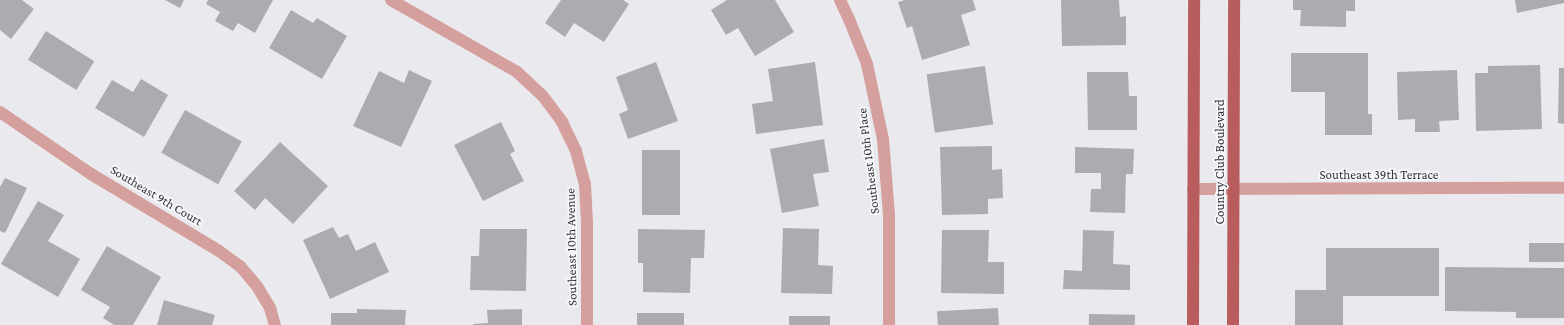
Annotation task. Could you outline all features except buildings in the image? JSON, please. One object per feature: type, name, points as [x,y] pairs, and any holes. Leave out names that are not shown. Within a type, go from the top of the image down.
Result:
[{"type":"main road","name":"Country Club Boulevard","points":[[1193,325],[1194,0]]},
{"type":"main road","name":"Country Club Boulevard","points":[[1233,325],[1234,0]]},
{"type":"street","name":"Southeast 10th Avenue","points":[[391,0],[517,72],[542,95],[562,122],[576,152],[584,184],[587,223],[587,325]]},
{"type":"street","name":"Southeast 10th Place","points":[[840,0],[850,19],[867,64],[883,139],[890,214],[889,325]]},
{"type":"street","name":"Southeast 9th Court","points":[[0,112],[91,174],[219,251],[240,266],[257,286],[270,308],[275,325]]},
{"type":"street","name":"Southeast 39th Terrace","points":[[1193,189],[1564,188]]}]
